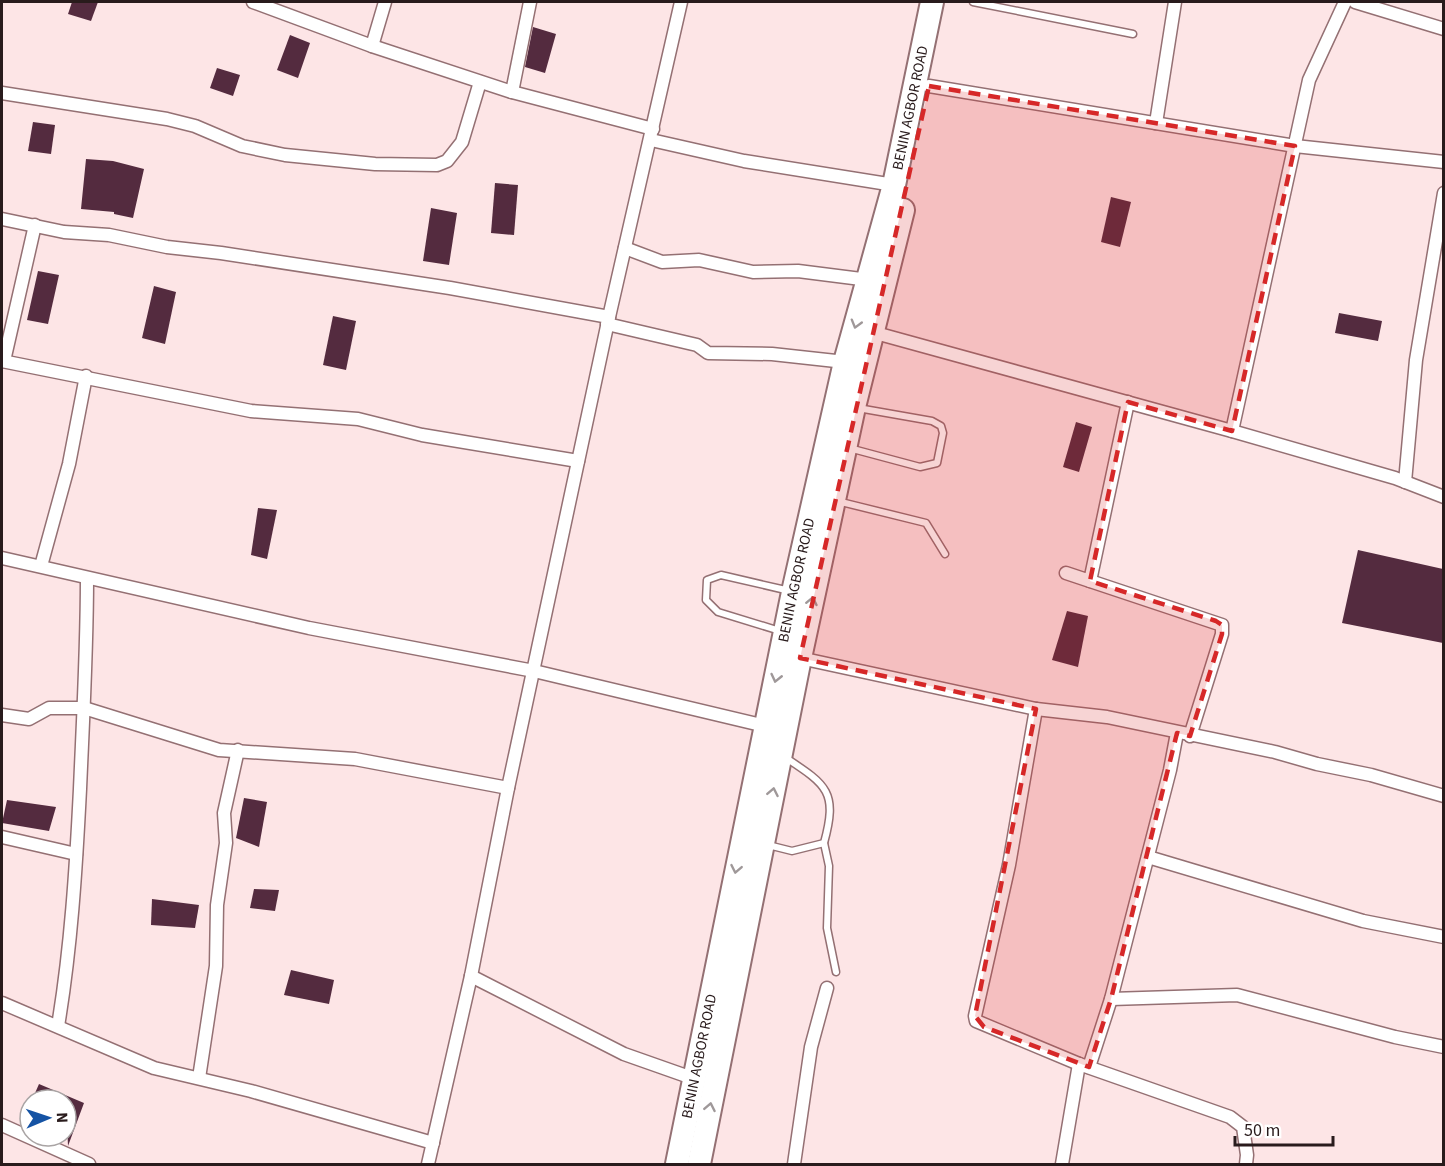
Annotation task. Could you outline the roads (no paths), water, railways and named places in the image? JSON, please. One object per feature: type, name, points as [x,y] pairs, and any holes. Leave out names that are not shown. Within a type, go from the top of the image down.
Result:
[{"type":"highway","name":"BENIN AGBOR ROAD","points":[[694,1162],[695,1079],[765,726],[845,362],[894,185],[932,2]]},
{"type":"highway","name":"BENIN AGBOR ROAD","points":[[694,1162],[763,844],[845,447],[872,332],[894,254],[948,2]]},
{"type":"street","points":[[254,2],[372,46],[652,135],[744,161],[894,185]]},
{"type":"street","points":[[372,46],[385,2]]},
{"type":"street","points":[[512,92],[530,2]]},
{"type":"street","points":[[428,1164],[471,976],[508,788],[608,320],[681,2]]},
{"type":"street","points":[[1156,123],[1175,2]]},
{"type":"street","points":[[1232,431],[1309,80],[1345,2]]},
{"type":"street","points":[[1355,2],[1443,29]]},
{"type":"street","points":[[2,93],[167,119],[195,126],[242,146],[285,155],[375,164],[437,165],[447,161],[462,142],[480,82]]},
{"type":"street","points":[[929,86],[1295,146],[1443,162]]},
{"type":"street","points":[[1405,482],[1416,360],[1443,193]]},
{"type":"street","points":[[2,219],[64,232],[109,235],[167,247],[221,253],[450,288],[608,320],[697,345],[708,353],[772,354],[845,362]]},
{"type":"street","points":[[35,225],[3,361],[250,411],[358,419],[422,435],[578,461]]},
{"type":"street","points":[[625,248],[662,262],[699,260],[753,272],[798,271],[869,280]]},
{"type":"street","points":[[872,332],[1232,431],[1405,482],[1443,497]]},
{"type":"street","points":[[41,566],[69,464],[86,376]]},
{"type":"street","points":[[1090,581],[1128,402]]},
{"type":"street","points":[[2,558],[309,628],[534,671],[765,726]]},
{"type":"street","points":[[1062,1164],[1084,1066],[1111,999],[1183,735],[1222,634],[1222,625],[1066,573]]},
{"type":"street","points":[[58,1026],[65,985],[76,854],[84,708],[87,579]]},
{"type":"street","points":[[800,658],[1036,710],[1107,717],[1352,770],[1443,796]]},
{"type":"street","points":[[2,715],[30,719],[49,708],[84,708],[219,750],[355,759],[508,788]]},
{"type":"street","points":[[1036,710],[1009,865],[975,1016],[976,1021],[984,1027],[1084,1066],[1239,1122],[1244,1132],[1246,1164]]},
{"type":"street","points":[[199,1078],[216,966],[217,905],[226,843],[224,813],[238,750]]},
{"type":"street","points":[[2,837],[76,854]]},
{"type":"street","points":[[1148,857],[1364,921],[1443,938]]},
{"type":"street","points":[[471,976],[624,1054],[695,1079]]},
{"type":"street","points":[[794,1164],[811,1047],[827,988]]},
{"type":"street","points":[[1111,999],[1238,995],[1395,1037],[1443,1047]]},
{"type":"street","points":[[2,1003],[154,1068],[199,1078],[433,1143]]},
{"type":"street","points":[[2,1125],[89,1164]]},
{"type":"lane","points":[[973,2],[1133,34]]},
{"type":"lane","points":[[1014,10],[1015,2]]},
{"type":"lane","points":[[845,447],[920,467],[937,463],[943,433],[941,426],[932,421],[854,407]]},
{"type":"lane","points":[[834,501],[926,523],[945,554]]},
{"type":"lane","points":[[786,633],[718,612],[706,600],[707,580],[721,575],[794,592]]},
{"type":"lane","points":[[781,754],[819,780],[829,800],[830,822],[824,843],[829,866],[827,928],[836,972]]},
{"type":"lane","points":[[763,844],[792,851],[824,843]]}]
